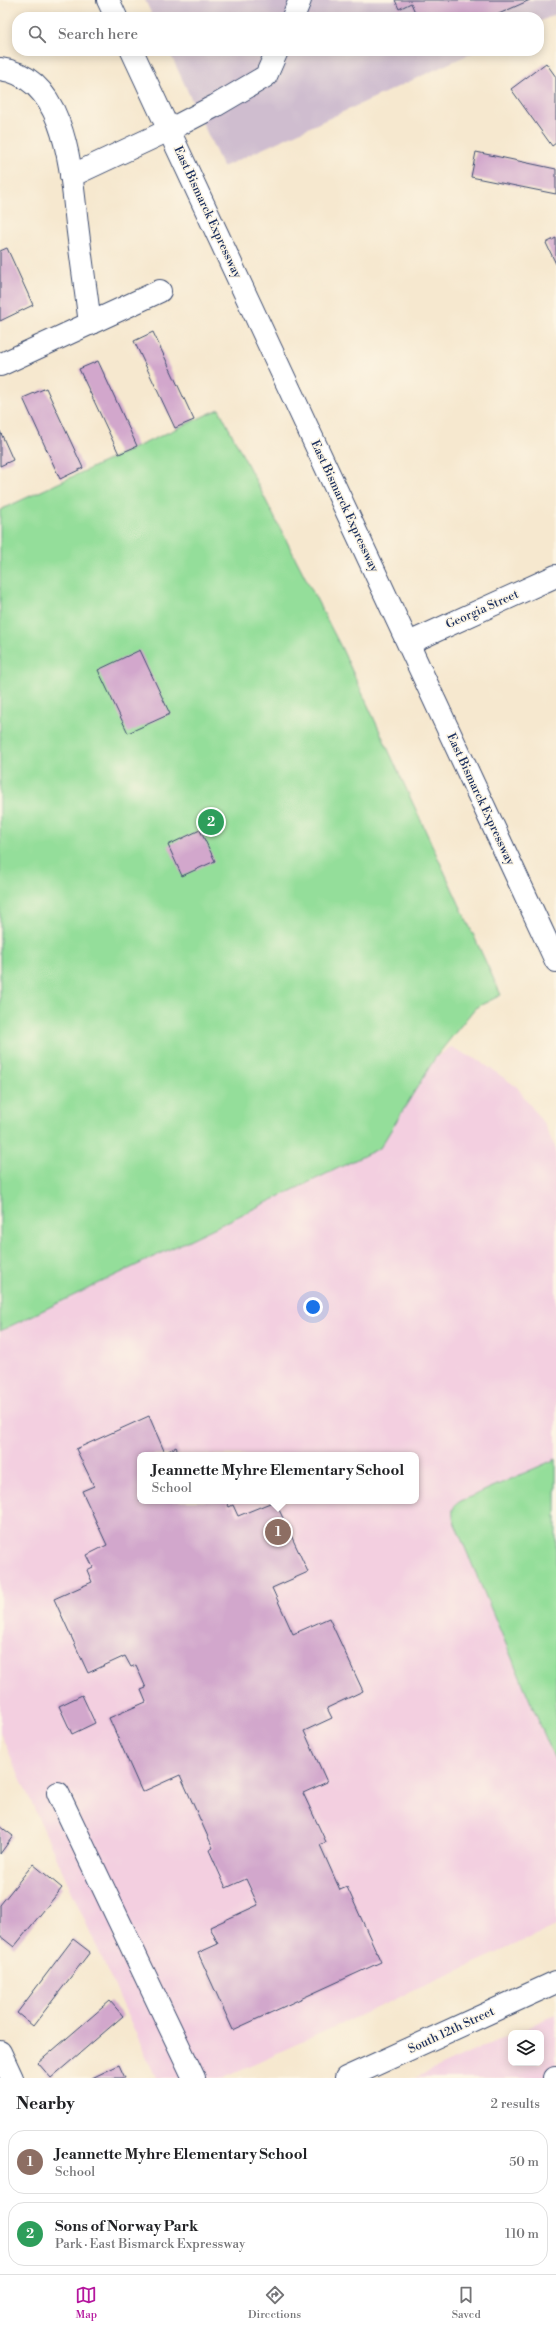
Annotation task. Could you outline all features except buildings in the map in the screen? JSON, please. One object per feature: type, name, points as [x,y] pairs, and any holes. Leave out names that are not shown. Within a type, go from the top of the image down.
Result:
[{"type":"main road","points":[[108,0],[114,12]]},
{"type":"main road","points":[[295,12],[300,0]]},
{"type":"main road","name":"East Bismarck Expressway","points":[[134,56],[556,961]]},
{"type":"main road","points":[[71,176],[169,130],[215,106],[266,76],[275,56]]},
{"type":"main road","points":[[0,69],[23,76],[38,88],[50,104],[59,123],[71,176],[90,324]]},
{"type":"main road","points":[[0,365],[160,291]]},
{"type":"main road","name":"Georgia Street","points":[[409,643],[556,576]]},
{"type":"main road","points":[[58,1793],[194,2078]]},
{"type":"main road","name":"South 12th Street","points":[[346,2078],[556,1982]]},
{"type":"main road","points":[[0,2052],[12,2078]]},
{"type":"shaded area","points":[[145,0],[556,0],[556,14],[544,20],[544,12],[151,12]]},
{"type":"shaded area","points":[[171,56],[465,56],[223,167]]},
{"type":"shaded area","points":[[451,1047],[481,1062],[517,1087],[544,1124],[556,1149],[556,1926],[222,2078],[156,2078],[0,1733],[0,1331],[380,1148],[435,1058]]},
{"type":"shaded area","points":[[556,2014],[556,2078],[415,2078],[508,2035],[508,2066],[544,2066],[544,2030],[521,2030]]},
{"type":"green space","points":[[219,409],[342,649],[501,995],[475,1008],[435,1058],[380,1148],[0,1331],[0,510]]},
{"type":"green space","points":[[556,1459],[556,1762],[455,1524],[453,1508],[461,1501]]},
{"type":"place","name":"Sons of Norway Park","points":[[211,822]]},
{"type":"place","name":"Jeannette Myhre Elementary School","points":[[278,1532]]}]
